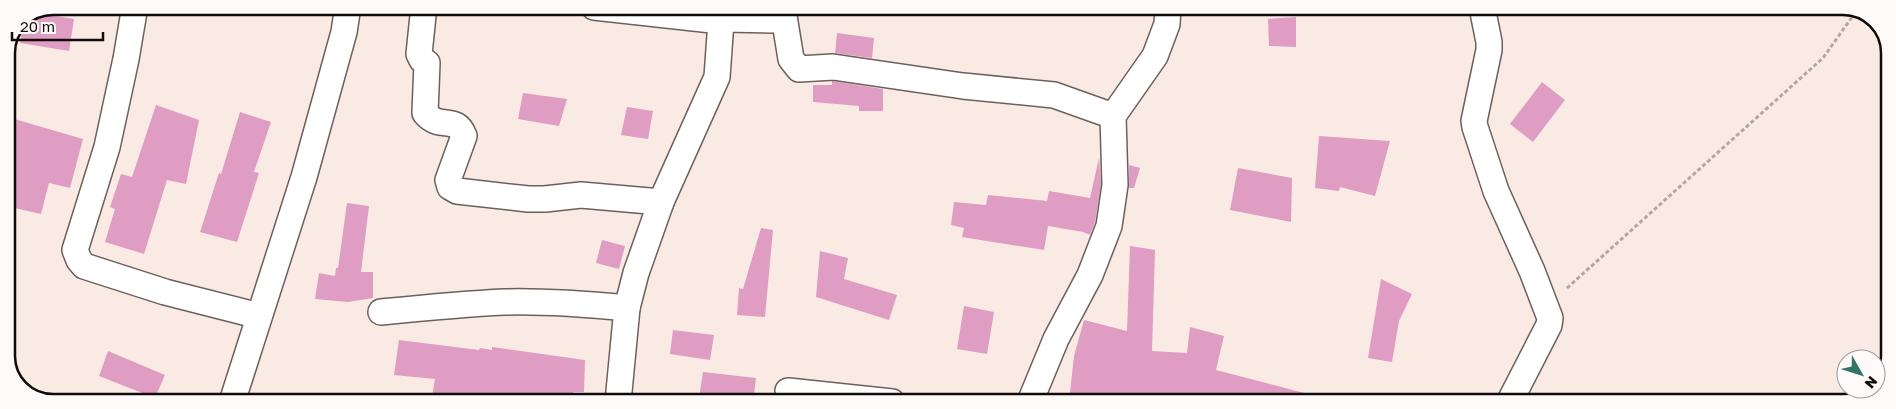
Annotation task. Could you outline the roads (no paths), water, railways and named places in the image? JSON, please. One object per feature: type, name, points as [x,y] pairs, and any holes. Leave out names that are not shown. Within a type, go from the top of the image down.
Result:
[{"type":"street","points":[[133,15],[107,147],[74,250],[78,260],[84,266],[165,292],[259,316]]},
{"type":"street","points":[[235,394],[304,177],[344,32],[347,15]]},
{"type":"street","points":[[423,15],[419,54],[422,60],[427,63],[425,113],[436,122],[455,124],[461,128],[464,136],[448,180],[450,187],[457,191],[528,199],[545,200],[580,195],[662,202]]},
{"type":"street","points":[[670,15],[721,21],[724,19],[772,20],[777,15]]},
{"type":"street","points":[[784,15],[791,59],[799,69],[833,67],[971,88],[1054,95],[1113,116]]},
{"type":"street","points":[[1033,394],[1056,339],[1090,275],[1109,226],[1115,185],[1113,116],[1155,56],[1167,24],[1168,15]]},
{"type":"street","points":[[1484,15],[1489,50],[1475,127],[1496,191],[1550,318],[1549,325],[1514,394]]},
{"type":"street","points":[[619,394],[627,308],[636,273],[662,202],[717,77],[721,21]]},
{"type":"street","points":[[381,312],[506,302],[576,303],[627,308]]},
{"type":"street","points":[[788,391],[816,394]]}]
